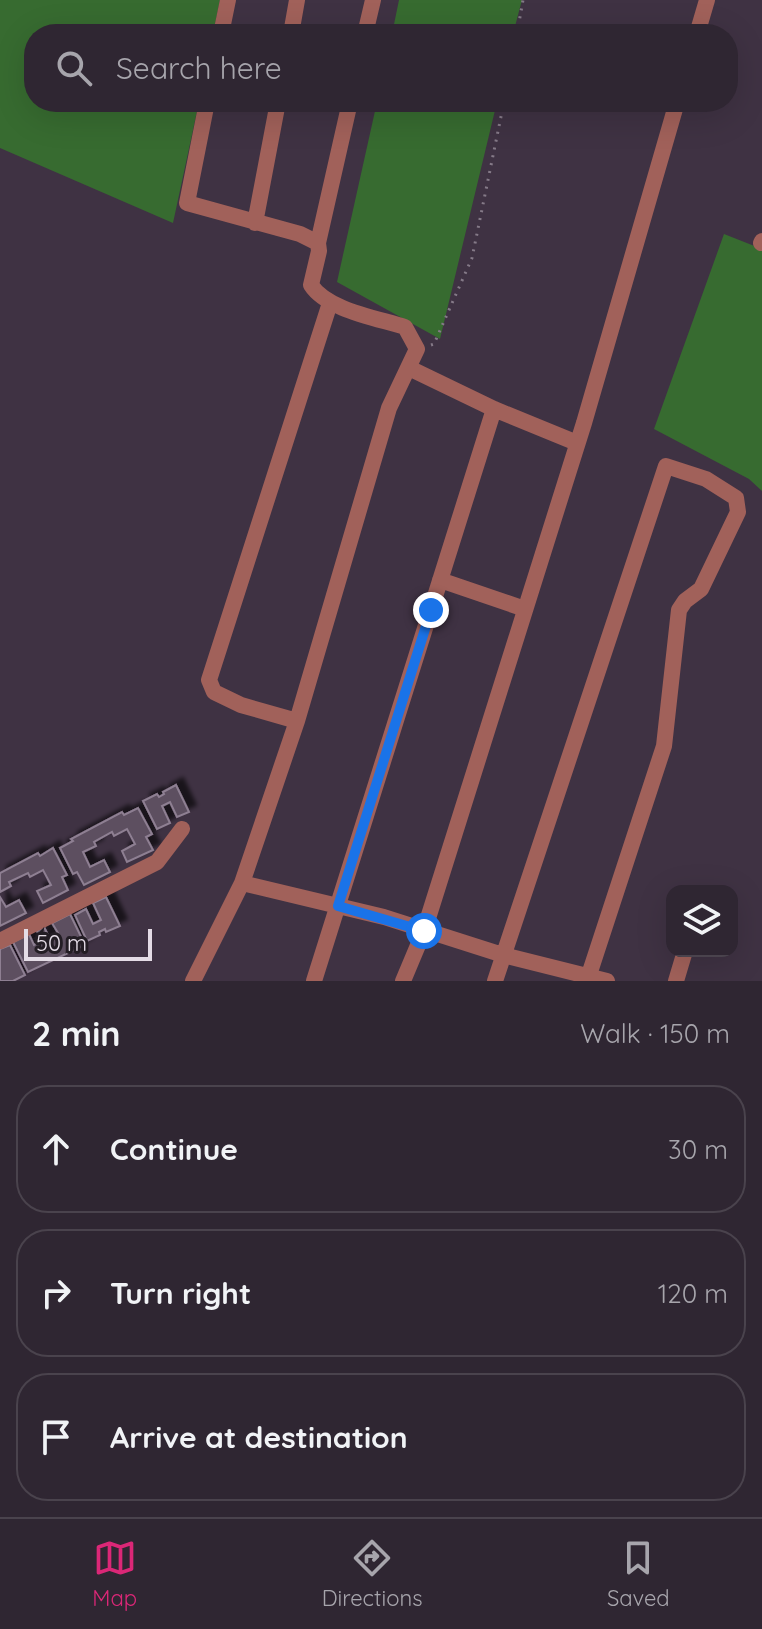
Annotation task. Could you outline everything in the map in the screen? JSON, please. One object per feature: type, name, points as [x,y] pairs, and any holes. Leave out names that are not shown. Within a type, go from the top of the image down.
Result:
[{"type":"street","points":[[223,24],[228,0]]},
{"type":"street","points":[[293,24],[297,0]]},
{"type":"street","points":[[367,24],[373,0]]},
{"type":"street","points":[[700,24],[707,0]]},
{"type":"street","points":[[205,112],[187,203],[300,234],[318,243]]},
{"type":"street","points":[[255,223],[276,112]]},
{"type":"street","points":[[193,981],[242,883],[297,721],[389,408],[417,349],[405,327],[330,303],[318,296],[311,285],[348,112]]},
{"type":"street","points":[[403,981],[424,931],[577,443],[674,112]]},
{"type":"street","points":[[297,721],[214,692],[209,680],[330,303]]},
{"type":"street","points":[[409,368],[494,409],[577,443]]},
{"type":"street","points":[[314,981],[494,409]]},
{"type":"street","points":[[495,981],[666,466],[706,479],[736,498],[738,512],[701,589],[679,610],[664,746],[588,979]]},
{"type":"street","points":[[440,580],[525,609]]},
{"type":"street","points":[[0,941],[157,862],[182,829]]},
{"type":"street","points":[[242,883],[338,906],[588,979],[607,981]]},
{"type":"street","points":[[676,981],[683,957]]},
{"type":"path","points":[[519,24],[523,0]]},
{"type":"path","points":[[417,349],[434,344],[472,258],[502,112]]},
{"type":"green space","points":[[0,0],[220,0],[215,24],[24,24],[24,112],[197,112],[173,223],[0,148]]},
{"type":"green space","points":[[399,0],[522,0],[516,24],[394,24]]},
{"type":"green space","points":[[375,112],[495,112],[440,339],[337,282]]},
{"type":"green space","points":[[724,234],[762,249],[762,491],[749,479],[654,429]]},
{"type":"building","points":[[176,785],[189,812],[177,817],[170,802],[162,806],[170,823],[157,829],[143,801],[157,794],[159,797]]},
{"type":"building","points":[[138,808],[152,834],[146,837],[153,850],[127,862],[122,851],[135,844],[127,829],[114,836],[112,832],[94,842],[96,846],[83,852],[90,867],[104,860],[110,872],[84,885],[77,872],[73,874],[60,848],[122,812],[124,815]]},
{"type":"building","points":[[53,848],[67,875],[62,877],[68,890],[43,903],[37,891],[51,885],[43,870],[9,882],[11,886],[0,892],[0,873]]},
{"type":"building","points":[[0,897],[6,907],[19,900],[26,913],[0,926]]},
{"type":"building","points":[[106,897],[120,926],[106,932],[105,929],[87,941],[75,915],[86,909],[93,924],[101,920],[93,903]]},
{"type":"building","points":[[70,914],[85,945],[28,972],[13,942],[29,934],[34,945],[42,941],[37,931],[44,927],[49,937],[58,933],[52,923]]},
{"type":"building","points":[[10,945],[25,975],[13,981],[0,981],[0,949]]},
{"type":"route","points":[[424,931],[338,906],[431,610]]}]
